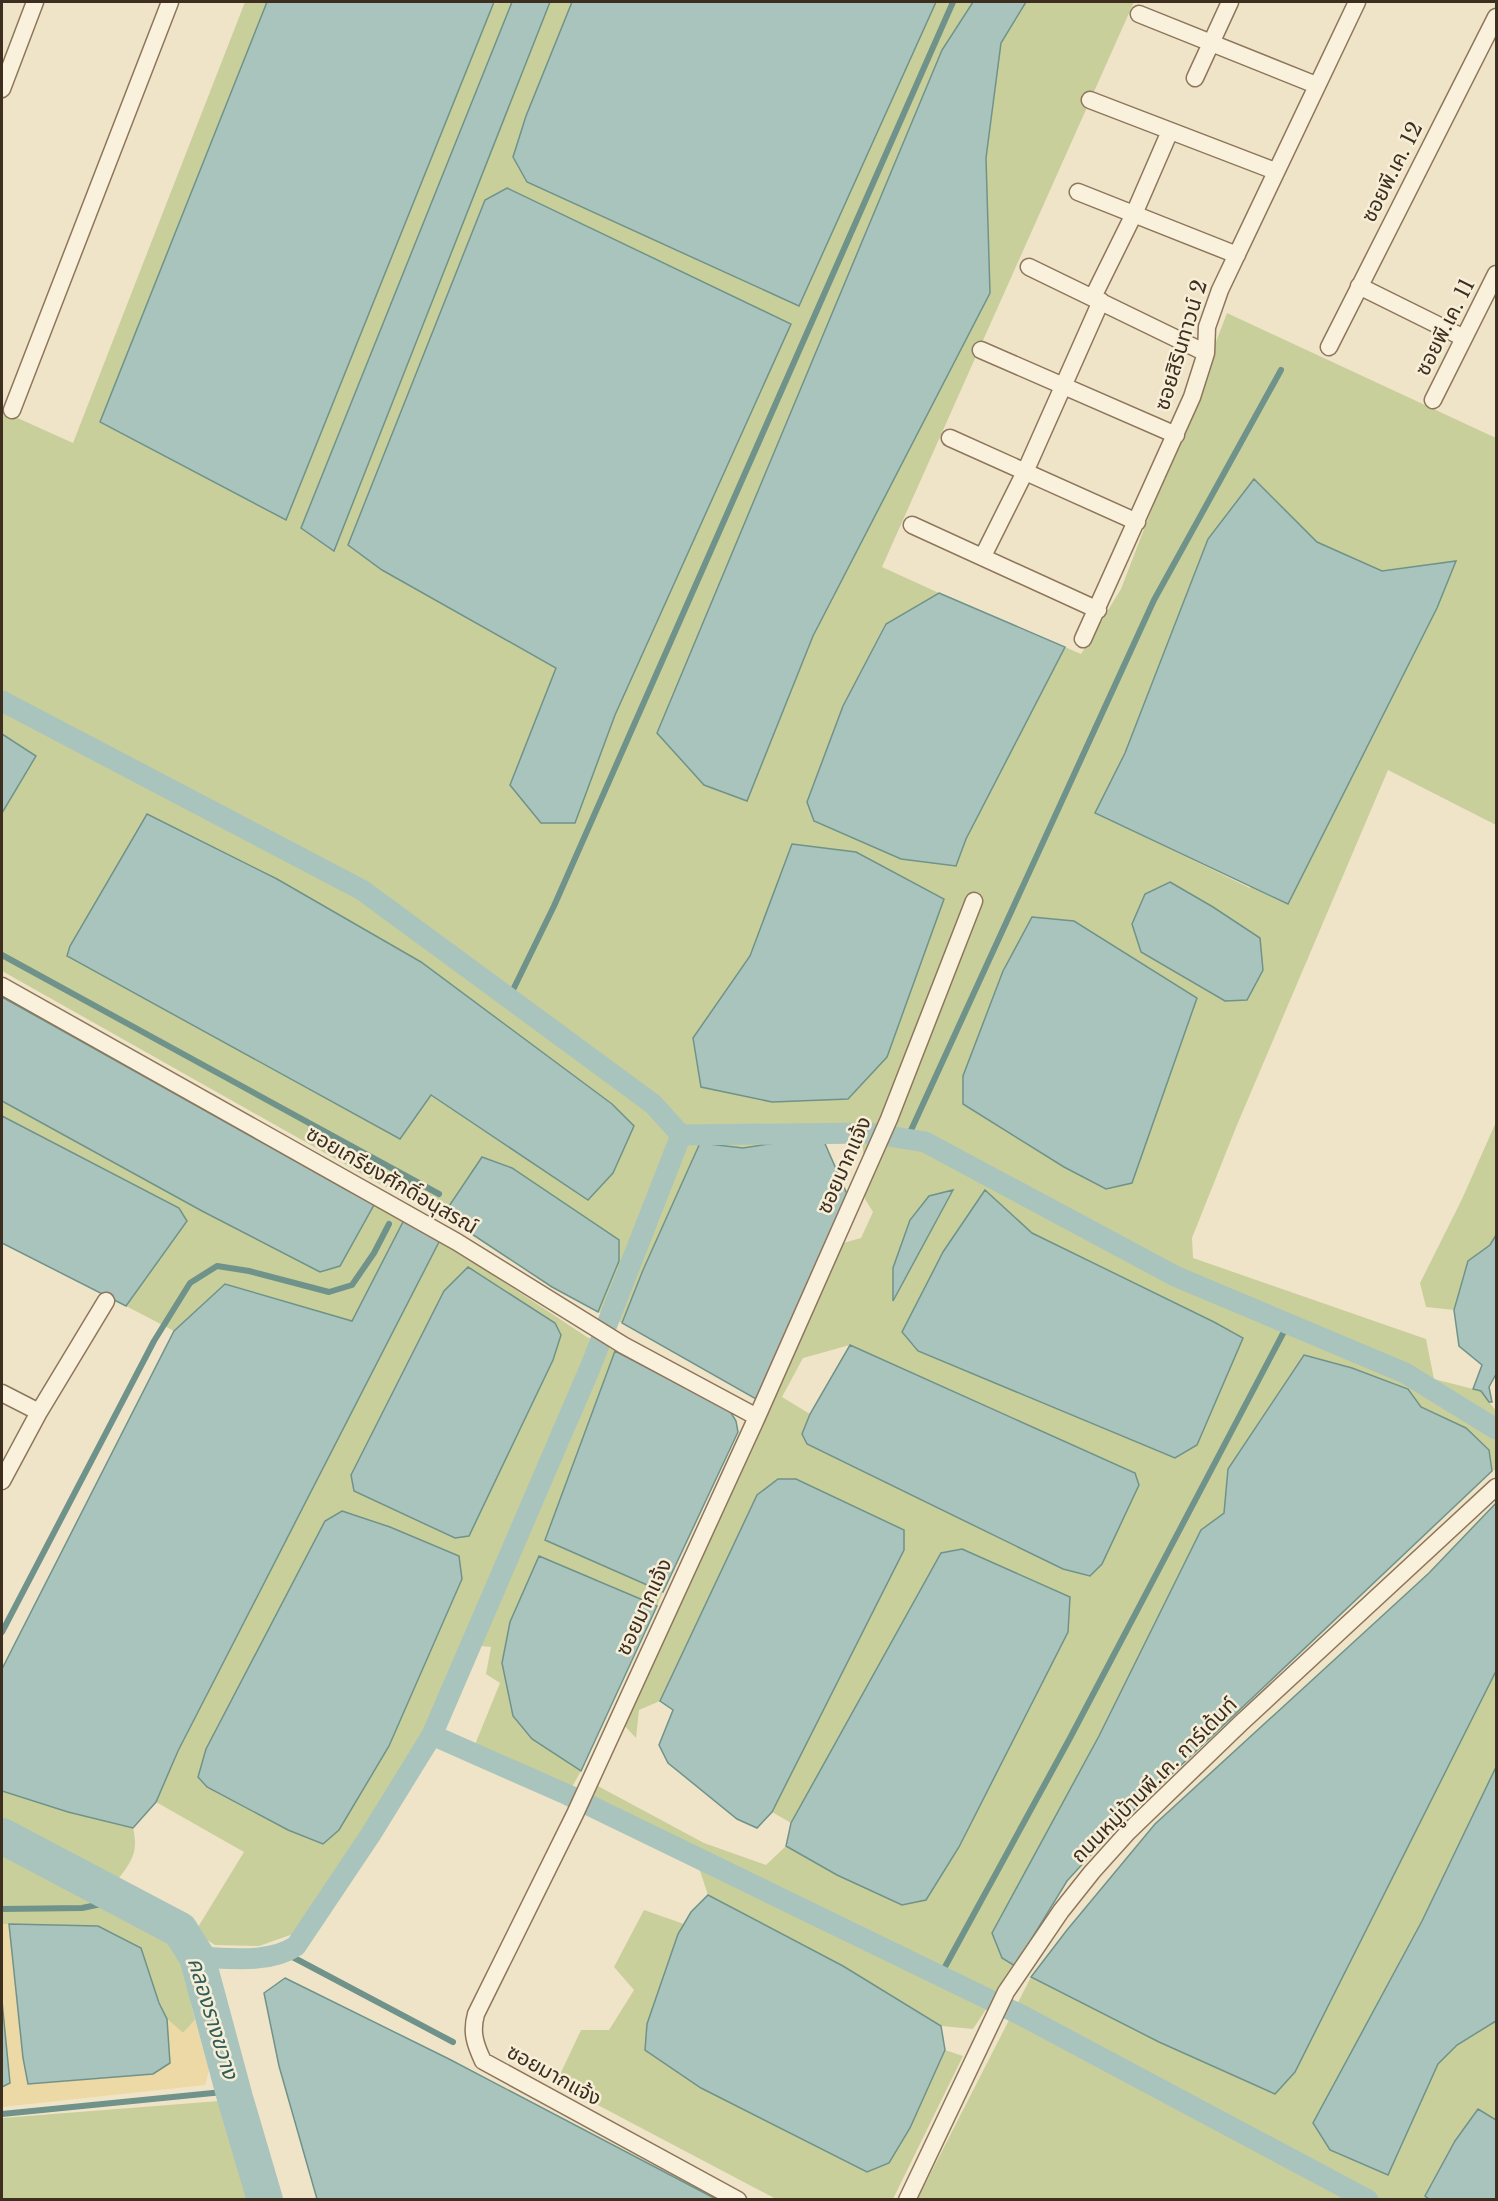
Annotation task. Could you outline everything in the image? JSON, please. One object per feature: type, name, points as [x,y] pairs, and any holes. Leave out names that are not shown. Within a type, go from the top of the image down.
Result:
[{"type":"street","points":[[2,89],[35,2]]},
{"type":"street","points":[[12,410],[170,2]]},
{"type":"street","points":[[1196,78],[1230,2]]},
{"type":"street","name":"ซอยสิรินทาวน์ 2","points":[[1083,639],[1192,398],[1206,353],[1207,327],[1213,305],[1357,2]]},
{"type":"street","points":[[1139,14],[1316,85]]},
{"type":"street","name":"ซอยพี.เค. 12","points":[[1329,347],[1497,17]]},
{"type":"street","points":[[1090,100],[1275,171]]},
{"type":"street","points":[[983,556],[1025,472],[1170,131]]},
{"type":"street","points":[[1078,192],[1237,255]]},
{"type":"street","points":[[1029,267],[1206,353]]},
{"type":"street","name":"ซอยพี.เค. 11","points":[[1433,400],[1497,274]]},
{"type":"street","points":[[1359,286],[1464,338]]},
{"type":"street","points":[[981,350],[1176,435]]},
{"type":"street","points":[[950,438],[1137,522]]},
{"type":"street","points":[[912,525],[1098,609]]},
{"type":"street","name":"ซอยมากแจ้ง","points":[[738,2199],[483,2061],[476,2046],[473,2025],[476,2014],[575,1814],[757,1417],[890,1119],[974,902]]},
{"type":"street","name":"ซอยเกรียงศักดิ์อนุสรณ์","points":[[2,986],[457,1242],[622,1345],[757,1417]]},
{"type":"street","points":[[2,1481],[39,1412],[106,1301]]},
{"type":"street","points":[[2,1393],[39,1412]]},
{"type":"street","name":"ถนนหมู่บ้านพี.เค. การ์เด้นท์","points":[[907,2199],[1006,1992],[1061,1911],[1128,1832],[1241,1723],[1497,1487]]},
{"type":"green space","points":[[245,2],[267,2],[259,22],[512,2],[301,528],[333,551],[550,2],[572,2],[526,116],[513,156],[799,306],[936,2],[973,2],[942,50],[747,801],[813,636],[990,293],[986,158],[1001,43],[1026,2],[1134,2],[882,567],[939,593],[885,624],[843,706],[807,802],[956,865],[966,839],[1065,647],[1081,654],[1121,589],[1227,313],[1496,438],[1496,825],[1388,770],[1237,1125],[1192,1238],[1193,1258],[1426,1339],[1434,1379],[1481,1391],[1496,1411],[1496,1469],[1492,1471],[1489,1450],[1466,1428],[1421,1407],[1408,1389],[1228,1469],[1224,1513],[1201,1530],[1099,1736],[993,1933],[1015,1966],[973,2029],[941,2026],[843,1966],[708,1895],[699,1868],[588,1811],[596,1785],[704,1843],[766,1865],[786,1846],[837,1875],[902,1905],[941,1553],[791,1823],[772,1812],[904,1550],[904,1531],[757,1495],[660,1701],[639,1710],[636,1738],[622,1723],[840,1244],[861,1238],[873,1212],[865,1199],[863,1148],[857,1140],[800,1139],[743,1148],[700,1143],[643,1270],[622,1323],[598,1312],[619,1261],[453,1203],[443,1215],[380,1184],[2,971],[2,813],[36,757],[2,734],[2,411],[73,443]],"holes":[[[791,324],[615,715],[575,823],[510,785],[557,668],[382,570]],[[1254,479],[1317,542],[1382,571],[1456,562],[1250,888],[1096,813]],[[147,814],[277,879],[421,962],[612,1104],[634,1126],[588,1200],[430,1095],[400,1139],[67,956],[70,946]],[[792,844],[944,899],[693,1038],[750,956]],[[1074,921],[1197,998],[1132,1183],[1106,1189],[1064,1167],[963,1104],[963,1076],[1003,971]],[[985,1190],[1032,1233],[1243,1338],[1197,1445],[1175,1458],[918,1351],[902,1332],[943,1252]],[[953,1191],[894,1300],[929,1196]],[[850,1345],[1135,1473],[1139,1485],[1089,1576],[1063,1569],[808,1444],[802,1434],[810,1414],[782,1397],[803,1358]]]},
{"type":"green space","points":[[2,1101],[202,1211],[320,1272],[340,1266],[375,1203],[404,1220],[352,1321],[225,1284],[174,1331],[126,1306],[187,1221],[179,1208],[2,1116]]},
{"type":"green space","points":[[1496,1122],[1496,1235],[1490,1245],[1468,1261],[1454,1310],[1426,1307],[1420,1283],[1462,1199]]},
{"type":"green space","points":[[440,1240],[587,1337],[615,1351],[545,1540],[663,1592],[657,1606],[598,1580],[532,1739],[581,1771],[564,1801],[474,1747],[500,1683],[486,1674],[491,1647],[461,1644],[420,1750],[359,1846],[299,1932],[259,1946],[215,1945],[195,1932],[244,1852],[156,1802],[178,1752]]},
{"type":"green space","points":[[1496,1671],[1496,1767],[1422,1921],[1388,2175],[1438,2064],[1457,2045],[1496,2021],[1496,2120],[1479,2109],[1455,2141],[1425,2196],[1429,2199],[917,2200],[1031,1977],[1159,2042],[1275,2094],[1295,2072]]},
{"type":"green space","points":[[2,1791],[68,1812],[133,1828],[135,1844],[130,1863],[116,1882],[2,1824]]},
{"type":"green space","points":[[2,1844],[149,1919],[179,1955],[195,2020],[183,2033],[167,2019],[159,2003],[98,1926],[2,1924]]},
{"type":"green space","points":[[644,1910],[684,1924],[678,1934],[701,2088],[867,2172],[889,2163],[910,2128],[945,2050],[963,2056],[893,2199],[776,2199],[556,2083],[581,2030],[609,2030],[634,1990],[614,1967]]},
{"type":"green space","points":[[219,2101],[250,2199],[2,2199],[2,2118]]},
{"type":"sand","points":[[2,1924],[9,1924],[23,2058],[28,2084],[170,2063],[167,2019],[183,2033],[195,2020],[209,2070],[205,2085],[2,2107],[2,2087],[10,2083],[2,2001]]},
{"type":"water","points":[[267,2],[494,2],[286,520],[100,422]]},
{"type":"water","points":[[512,2],[550,2],[334,551],[301,528]]},
{"type":"water","points":[[572,2],[936,2],[799,306],[527,182],[513,157],[526,116]]},
{"type":"water","points":[[973,2],[1026,2],[1001,43],[986,158],[990,293],[813,636],[747,801],[704,785],[657,733],[942,50]]},
{"type":"water","points":[[507,188],[791,324],[615,715],[575,823],[541,823],[510,785],[556,668],[382,570],[348,545],[485,200]]},
{"type":"water","points":[[1254,479],[1317,542],[1382,571],[1456,561],[1437,608],[1288,904],[1095,813],[1125,753],[1208,539]]},
{"type":"water","points":[[939,593],[1065,647],[966,839],[956,866],[901,859],[814,821],[807,802],[843,706],[886,624]]},
{"type":"water","points":[[2,734],[36,756],[2,813]]},
{"type":"water","points":[[147,814],[277,879],[421,962],[612,1104],[634,1126],[613,1173],[588,1200],[431,1095],[400,1139],[67,956],[70,946]]},
{"type":"water","points":[[792,844],[856,852],[944,899],[887,1057],[848,1099],[772,1102],[701,1087],[693,1038],[750,956]]},
{"type":"water","points":[[1170,882],[1260,938],[1263,970],[1247,1000],[1225,1001],[1141,952],[1132,924],[1145,894]]},
{"type":"water","points":[[1032,917],[1074,921],[1197,998],[1132,1183],[1106,1189],[1064,1167],[963,1104],[963,1076],[1003,971]]},
{"type":"water","points":[[2,997],[347,1190],[375,1203],[340,1266],[320,1272],[202,1211],[2,1101]]},
{"type":"water","points":[[2,1116],[179,1208],[187,1221],[126,1306],[2,1243]]},
{"type":"water","points":[[800,1139],[823,1139],[847,1194],[756,1399],[622,1323],[643,1270],[700,1143],[743,1148]]},
{"type":"water","points":[[482,1157],[512,1168],[619,1240],[619,1261],[598,1312],[552,1287],[443,1215]]},
{"type":"water","points":[[953,1190],[893,1301],[893,1268],[910,1220],[929,1196]]},
{"type":"water","points":[[985,1190],[1032,1233],[1243,1338],[1197,1445],[1175,1458],[918,1351],[902,1332],[943,1252]]},
{"type":"water","points":[[404,1220],[440,1240],[178,1751],[156,1802],[133,1828],[68,1812],[2,1791],[2,1669],[174,1331],[225,1284],[352,1321]]},
{"type":"water","points":[[1496,1235],[1496,1374],[1489,1387],[1492,1402],[1489,1402],[1481,1391],[1473,1389],[1482,1365],[1459,1346],[1454,1310],[1468,1261],[1490,1245]]},
{"type":"water","points":[[468,1267],[555,1323],[561,1335],[553,1360],[469,1536],[455,1538],[354,1491],[351,1475],[444,1291]]},
{"type":"water","points":[[850,1345],[1135,1473],[1139,1485],[1102,1564],[1090,1576],[1063,1569],[807,1444],[802,1434],[810,1414]]},
{"type":"water","points":[[615,1351],[730,1411],[736,1421],[738,1432],[663,1592],[545,1540]]},
{"type":"water","points":[[1304,1355],[1352,1368],[1408,1389],[1421,1407],[1466,1428],[1489,1450],[1492,1471],[1118,1825],[1067,1881],[1015,1966],[1002,1958],[992,1933],[1099,1736],[1201,1530],[1224,1513],[1228,1469]]},
{"type":"water","points":[[778,1479],[796,1479],[904,1530],[904,1550],[772,1812],[757,1828],[737,1819],[668,1763],[659,1745],[673,1710],[660,1701],[757,1495]]},
{"type":"water","points":[[1496,1503],[1496,1671],[1295,2072],[1275,2094],[1159,2042],[1031,1977],[1155,1824],[1429,1573]]},
{"type":"water","points":[[342,1511],[390,1527],[459,1556],[462,1579],[389,1746],[339,1830],[323,1844],[288,1830],[207,1787],[198,1777],[206,1749],[325,1521]]},
{"type":"water","points":[[962,1549],[1070,1597],[1068,1632],[959,1847],[926,1900],[902,1905],[837,1875],[786,1846],[791,1823],[941,1553]]},
{"type":"water","points":[[539,1556],[657,1606],[581,1771],[532,1739],[513,1716],[502,1663],[510,1622]]},
{"type":"water","points":[[1496,1767],[1496,2021],[1457,2045],[1438,2064],[1388,2175],[1330,2150],[1313,2123],[1422,1921]]},
{"type":"water","points":[[708,1895],[843,1966],[941,2026],[945,2050],[910,2128],[889,2163],[867,2172],[701,2088],[645,2050],[647,2024],[678,1934],[691,1912]]},
{"type":"water","points":[[9,1924],[98,1926],[141,1948],[159,2003],[167,2019],[170,2063],[153,2074],[28,2084],[23,2058]]},
{"type":"water","points":[[285,1978],[449,2059],[716,2199],[317,2199],[279,2066],[264,1993]]},
{"type":"water","points":[[2,2001],[10,2083],[2,2087]]},
{"type":"water","points":[[1478,2109],[1496,2120],[1496,2199],[1429,2199],[1425,2196],[1455,2141]]},
{"type":"waterway","points":[[509,998],[554,906],[953,2]]},
{"type":"waterway","points":[[907,1139],[1154,600],[1281,370]]},
{"type":"waterway","points":[[2,701],[362,890],[653,1104],[681,1135],[590,1368],[432,1735],[371,1834],[296,1946],[285,1952],[261,1958],[197,1957]]},
{"type":"waterway","points":[[2,955],[439,1194]]},
{"type":"waterway","points":[[681,1135],[870,1133],[925,1142],[1175,1276],[1405,1373],[1496,1429]]},
{"type":"waterway","points":[[405,1193],[412,1180]]},
{"type":"waterway","points":[[2,1632],[154,1341],[190,1283],[217,1266],[249,1271],[329,1292],[352,1285],[374,1253],[389,1224]]},
{"type":"waterway","points":[[940,1976],[1070,1738],[1288,1324]]},
{"type":"waterway","points":[[432,1735],[568,1795],[1023,2016],[1368,2200]]},
{"type":"waterway","name":"คลองรางขวาง","points":[[2,1836],[180,1930],[197,1957],[265,2200]]},
{"type":"waterway","points":[[2,1909],[82,1908],[121,1900]]},
{"type":"waterway","points":[[285,1953],[453,2042]]},
{"type":"waterway","points":[[2,2114],[233,2091]]}]
